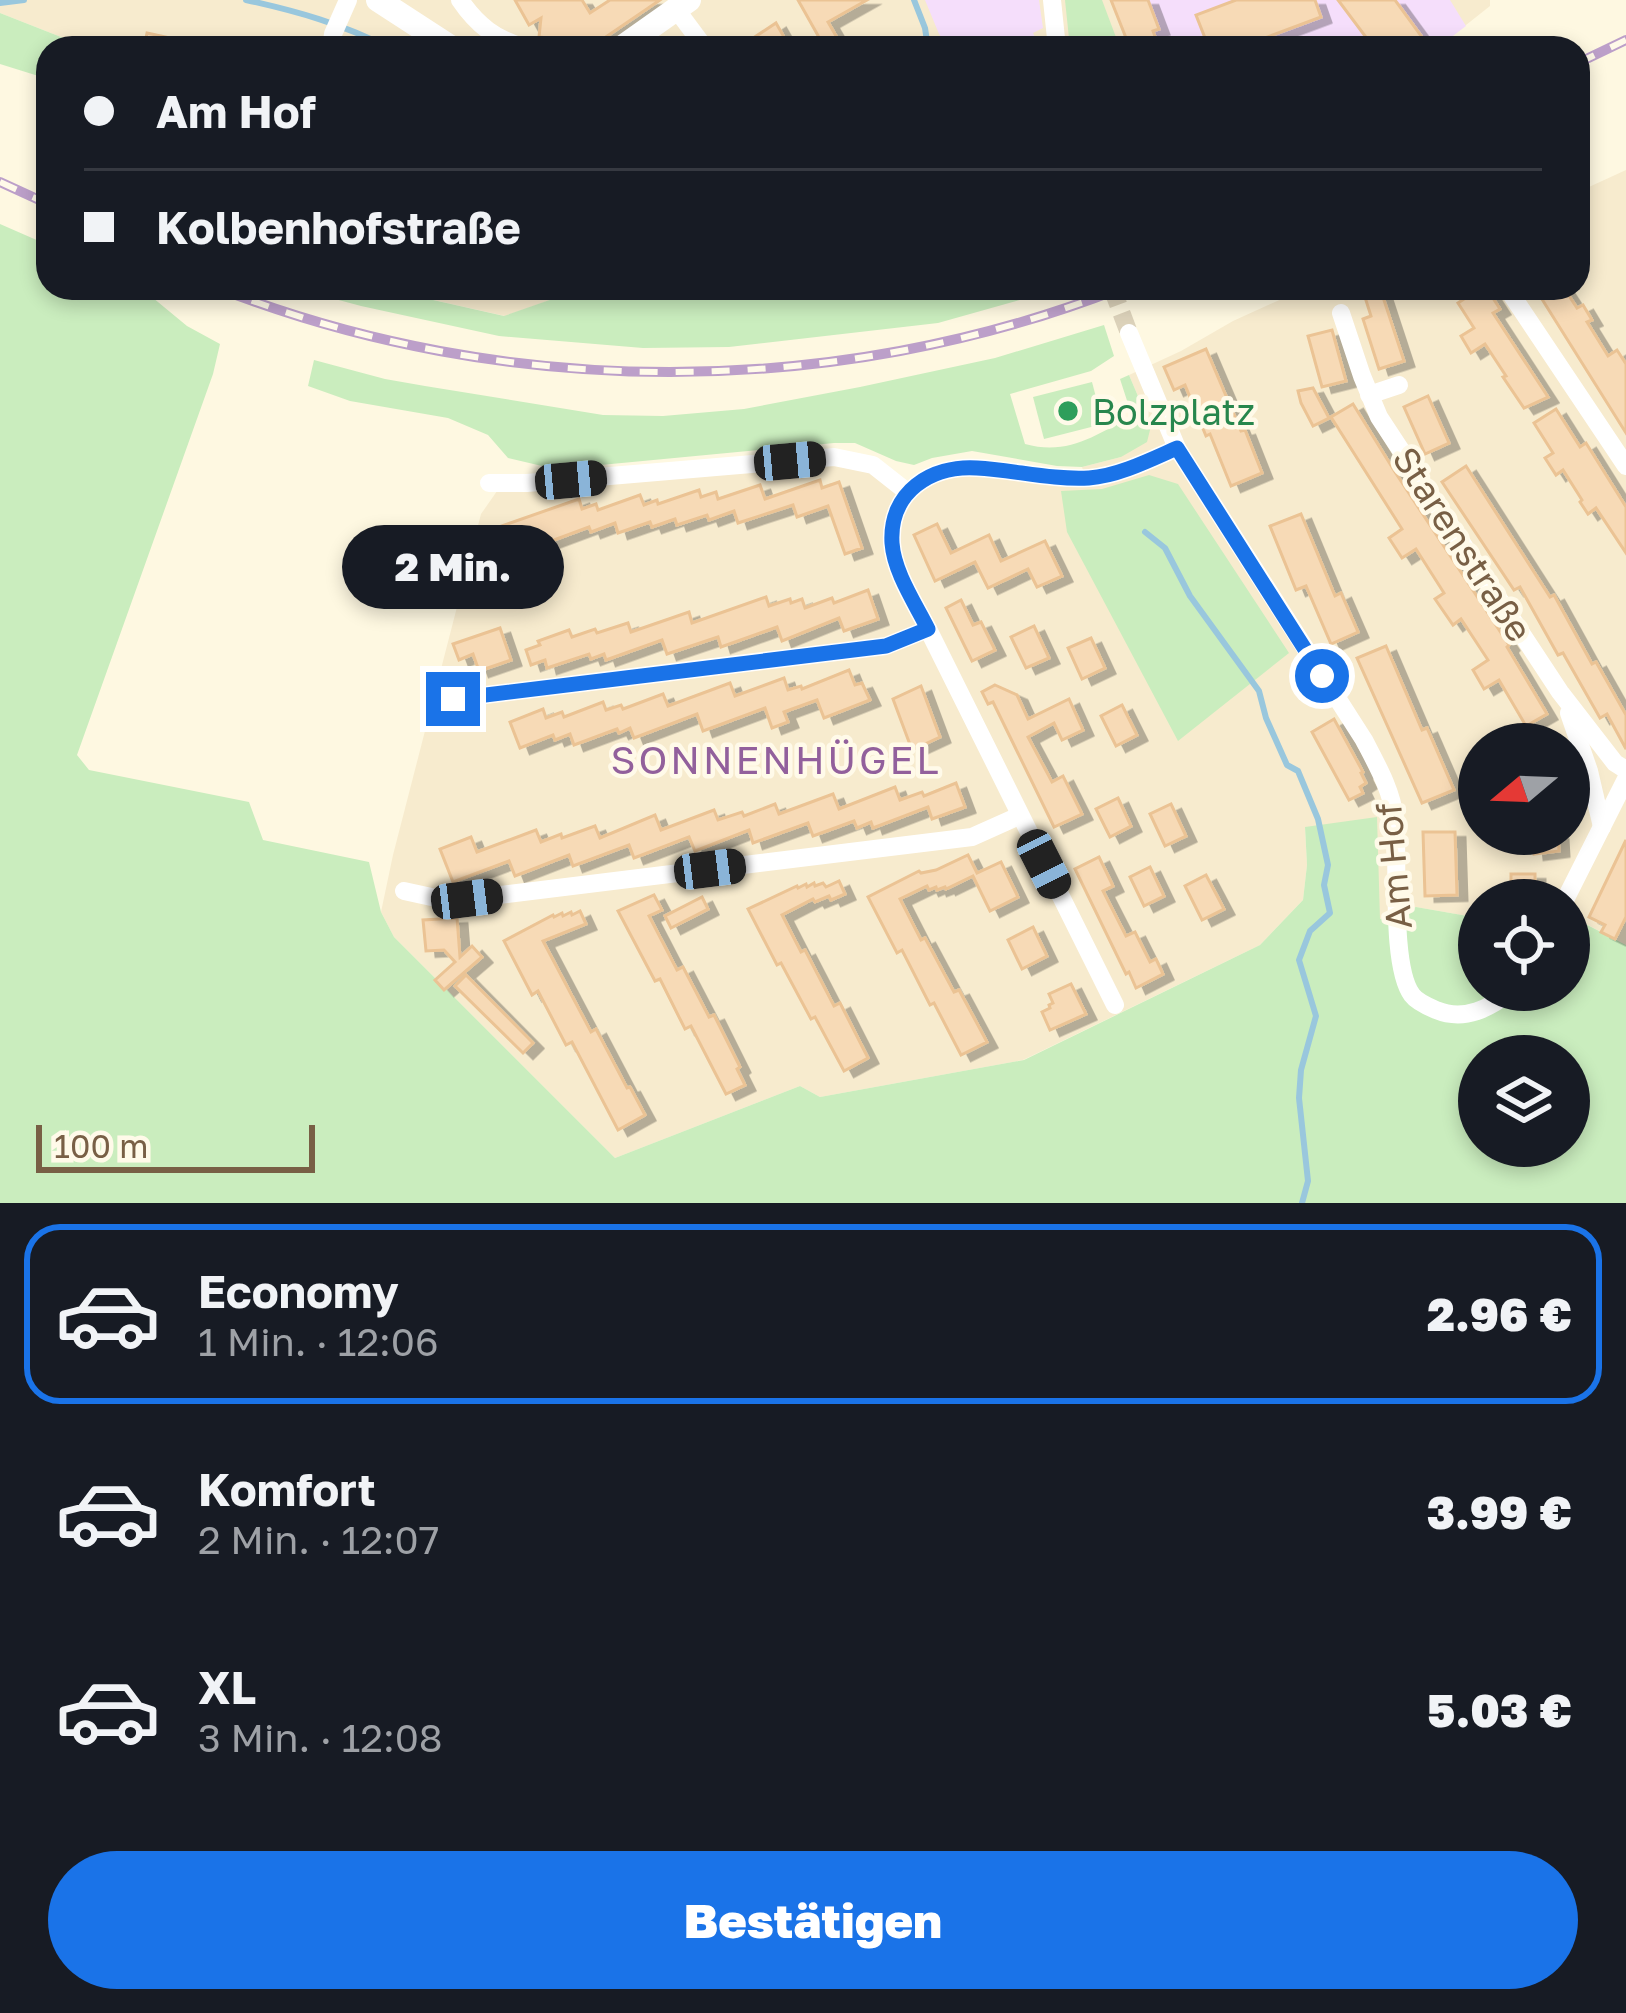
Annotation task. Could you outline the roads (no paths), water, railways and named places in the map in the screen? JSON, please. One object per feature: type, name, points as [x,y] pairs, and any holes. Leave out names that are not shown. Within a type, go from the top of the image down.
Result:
[{"type":"main road","points":[[378,0],[434,36]]},
{"type":"main road","points":[[638,36],[682,4]]},
{"type":"street","points":[[1052,0],[1056,36]]},
{"type":"street","points":[[465,2],[477,24],[494,36]]},
{"type":"street","points":[[682,4],[699,36]]},
{"type":"street","points":[[1515,300],[1626,466]]},
{"type":"street","name":"Starenstraße","points":[[1341,313],[1369,395],[1401,451],[1561,692],[1626,774]]},
{"type":"street","name":"Am Hof","points":[[1130,333],[1177,448],[1364,740],[1384,779],[1394,814],[1400,963],[1412,995],[1445,1013],[1478,1011]]},
{"type":"street","points":[[1369,395],[1399,385]]},
{"type":"street","points":[[1115,1005],[928,629],[892,542],[906,491],[937,472],[972,467],[1092,478],[1177,448]]},
{"type":"street","points":[[489,483],[834,457],[873,465],[906,491]]},
{"type":"street","points":[[453,699],[886,646],[928,629]]},
{"type":"street","name":"Starenstraße","points":[[1561,692],[1589,771],[1602,827]]},
{"type":"street","points":[[1576,879],[1626,774]]},
{"type":"street","points":[[404,891],[467,899],[831,855],[972,837],[1019,816]]},
{"type":"waterway","points":[[0,3],[24,0]]},
{"type":"waterway","points":[[246,0],[363,36]]},
{"type":"waterway","points":[[914,0],[926,36]]},
{"type":"waterway","points":[[1145,532],[1165,548],[1190,596],[1259,691],[1287,765],[1298,771],[1318,819],[1328,865],[1324,885],[1330,913],[1310,931],[1299,960],[1316,1016],[1301,1070],[1299,1098],[1308,1181],[1302,1203]]},
{"type":"tunnel","points":[[1117,300],[1129,333]]},
{"type":"railway","points":[[1590,57],[1626,40]]},
{"type":"railway","points":[[0,182],[36,198]]},
{"type":"railway","points":[[253,300],[327,325],[440,351],[554,367],[670,372],[785,367],[900,351],[1012,325],[1086,300]]},
{"type":"place","name":"Bolzplatz","points":[[1068,411]]},
{"type":"district","name":"SONNENHÜGEL","points":[[776,759]]}]
